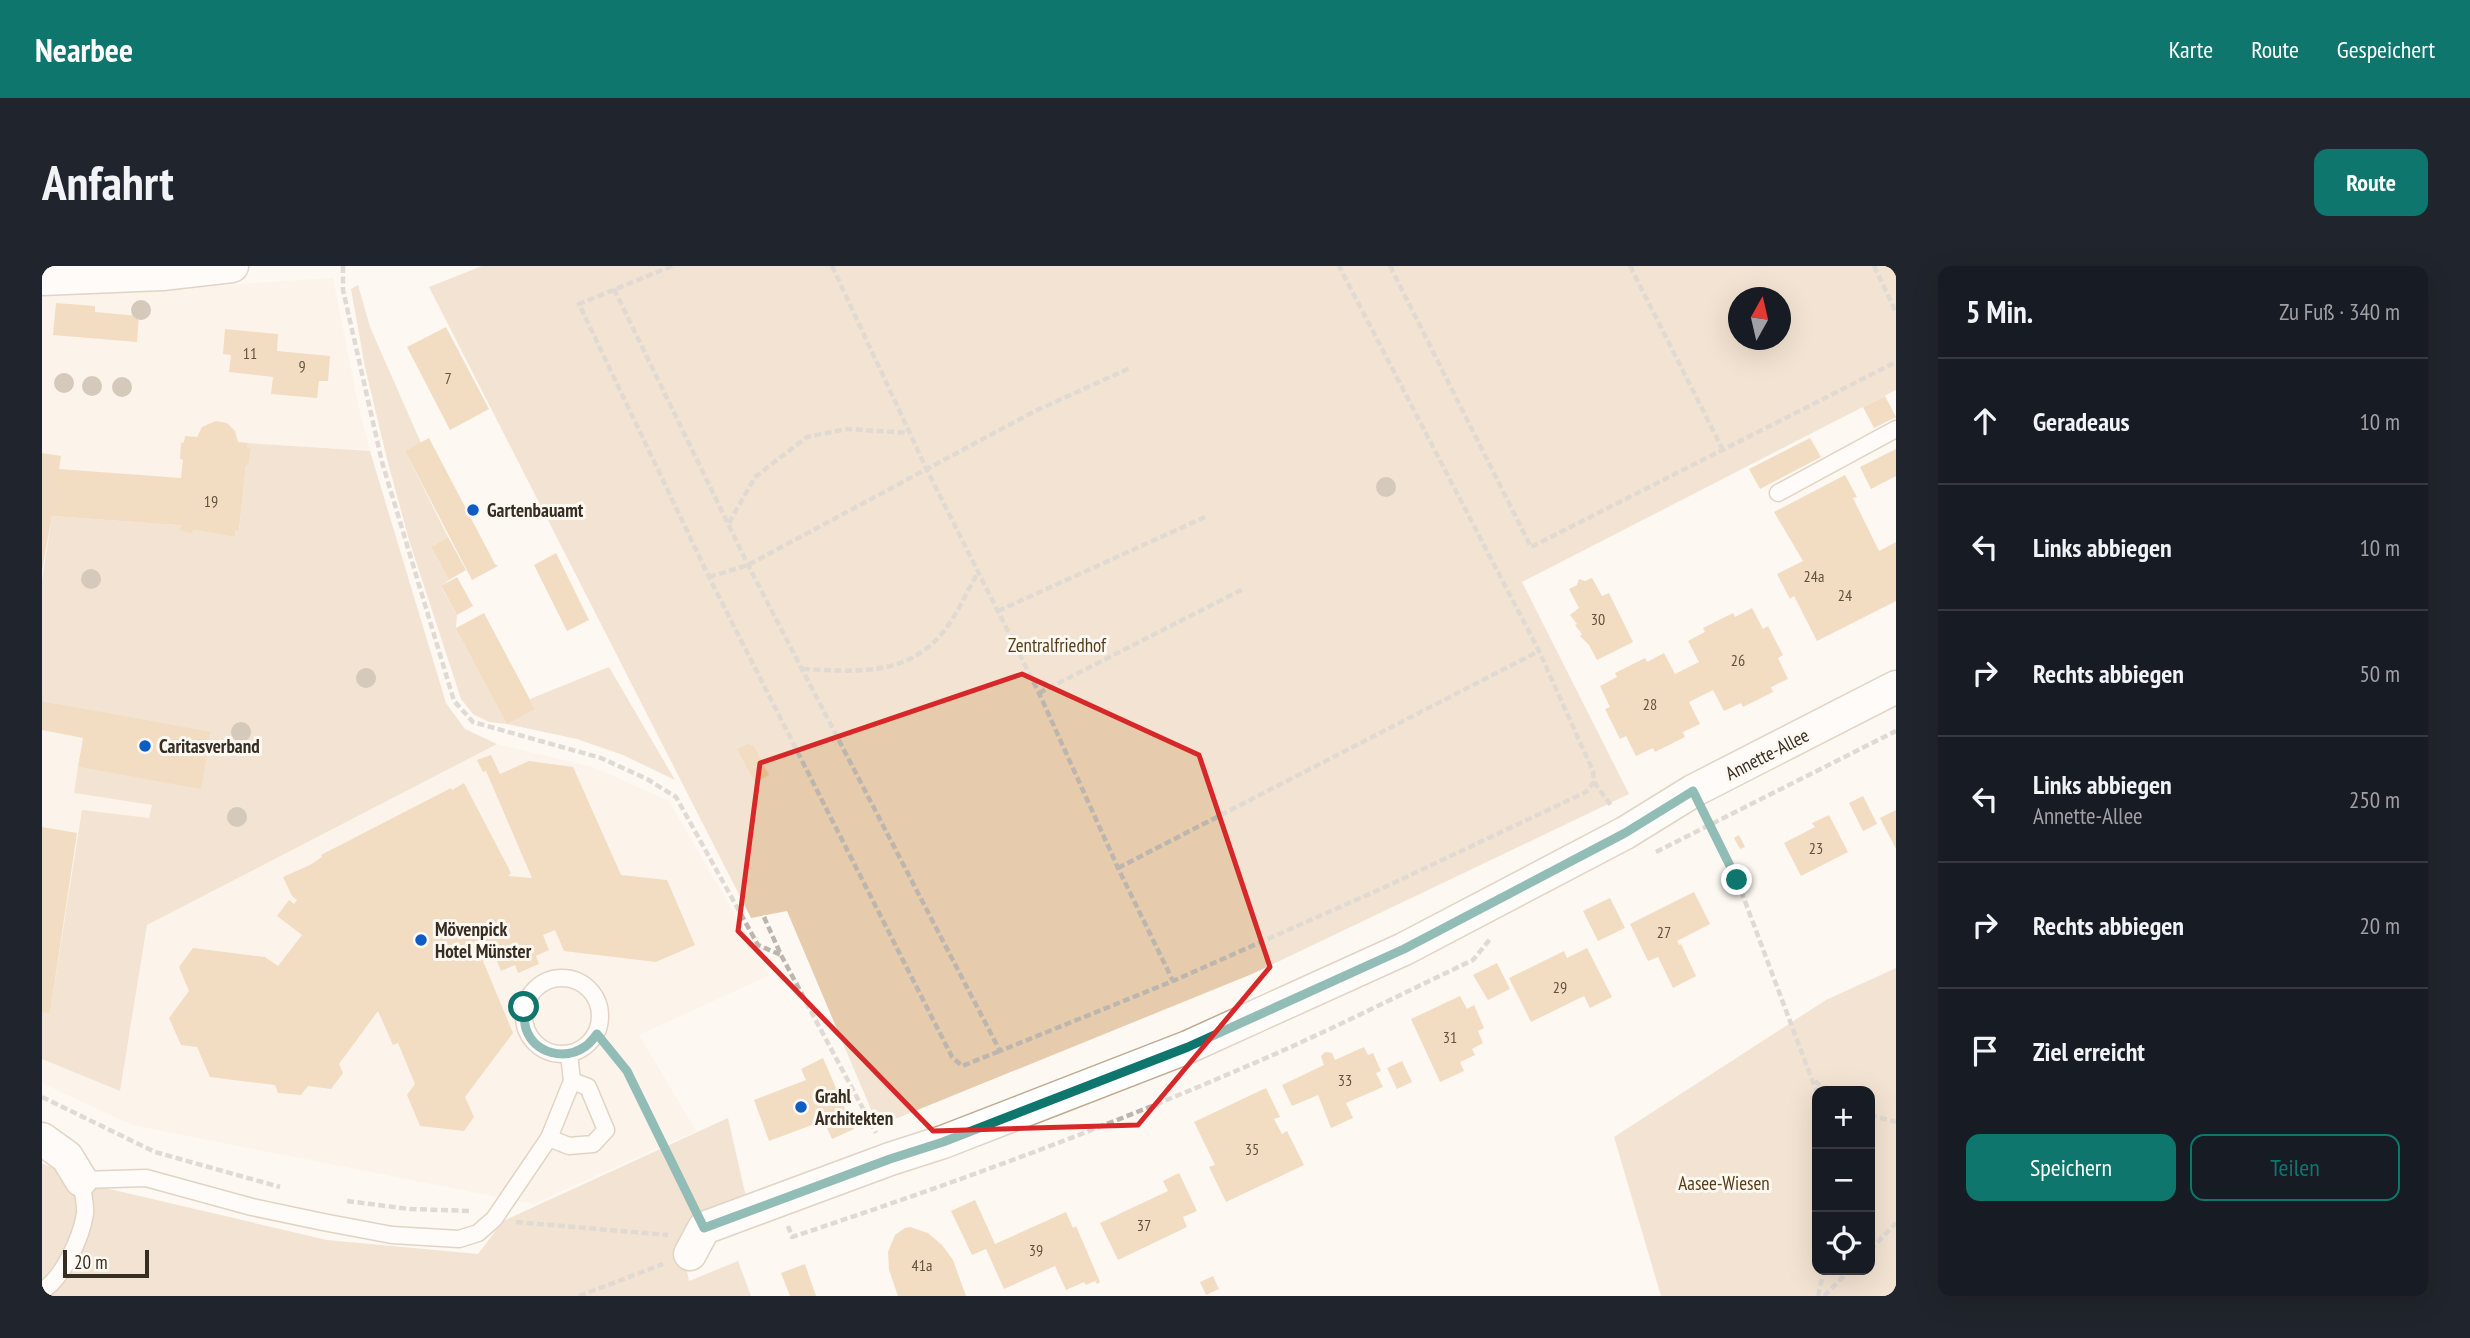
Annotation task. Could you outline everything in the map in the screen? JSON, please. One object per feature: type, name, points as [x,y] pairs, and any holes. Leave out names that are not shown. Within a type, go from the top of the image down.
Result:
[{"type":"street","points":[[42,279],[162,274],[232,266]]},
{"type":"street","name":"Annette-Allee","points":[[697,1241],[890,1159],[943,1142],[1188,1047],[1404,949],[1625,833],[1693,791],[1896,687]]},
{"type":"street","points":[[42,1139],[67,1157],[80,1180]]},
{"type":"lane","points":[[1778,493],[1896,429]]},
{"type":"lane","points":[[553,978],[572,978],[591,990],[598,999],[601,1012],[597,1034],[587,1046],[569,1054],[544,1050],[532,1040],[525,1027],[524,1007],[536,986],[553,978]]},
{"type":"lane","points":[[42,1291],[54,1284],[77,1241],[85,1212],[80,1180],[146,1178],[251,1207],[392,1235],[459,1239],[478,1233],[494,1219],[549,1138],[572,1081],[569,1054]]},
{"type":"lane","points":[[549,1138],[569,1146],[593,1144],[606,1130],[588,1087],[572,1081]]},
{"type":"path","points":[[343,266],[343,290],[382,462],[454,701],[473,722],[601,758],[647,779],[676,797],[758,945],[781,955]]},
{"type":"path","points":[[673,266],[579,304],[709,577],[952,1057],[962,1066],[1173,981],[1385,887],[1586,792],[1594,782],[1593,771],[1539,651],[1339,266]]},
{"type":"path","points":[[832,266],[927,470],[1039,693],[1118,868],[1173,981]]},
{"type":"path","points":[[1390,266],[1531,547],[1896,362]]},
{"type":"path","points":[[1630,266],[1723,450]]},
{"type":"path","points":[[1874,266],[1896,312]]},
{"type":"path","points":[[614,289],[748,565],[1000,1051]]},
{"type":"path","points":[[709,577],[748,565],[1035,411],[1130,368]]},
{"type":"path","points":[[728,524],[755,477],[807,436],[847,429],[910,433]]},
{"type":"path","points":[[998,611],[1205,517]]},
{"type":"path","points":[[802,669],[860,671],[894,666],[928,648],[951,620],[978,572]]},
{"type":"path","points":[[1039,693],[1242,589]]},
{"type":"path","points":[[1118,868],[1539,651]]},
{"type":"path","points":[[1693,791],[1737,880],[1815,1086]]},
{"type":"path","points":[[764,917],[781,955],[890,1159]]},
{"type":"path","points":[[597,1034],[627,1071],[697,1241]]},
{"type":"path","points":[[1814,1080],[1821,1086]]},
{"type":"path","points":[[42,1097],[155,1152],[292,1190]]},
{"type":"path","points":[[1875,1116],[1896,1122]]},
{"type":"path","points":[[341,1200],[409,1209],[473,1211],[494,1219],[679,1236],[697,1241]]},
{"type":"path","points":[[1875,1245],[1896,1223]]},
{"type":"path","points":[[579,1296],[697,1241]]},
{"type":"path","points":[[1818,1296],[1823,1275]]},
{"type":"path","points":[[1824,1296],[1845,1275]]},
{"type":"highlighted area","points":[[1022,674],[1199,755],[1270,967],[1138,1125],[933,1131],[738,931],[760,763]]},
{"type":"shaded area","points":[[333,278],[370,451],[248,443],[251,448],[249,465],[246,465],[239,530],[235,537],[223,536],[223,533],[193,530],[192,533],[52,516],[42,580],[42,296]]},
{"type":"shaded area","points":[[42,701],[211,732],[201,789],[75,793],[152,805],[150,818],[82,811],[50,1013],[42,1012]]},
{"type":"shaded area","points":[[497,744],[593,767],[669,801],[770,975],[639,1035],[696,1131],[533,1204],[132,1125],[42,1083],[42,1059],[120,1091],[147,925]]},
{"type":"green space","name":"Zentralfriedhof","points":[[482,266],[1896,266],[1896,390],[1522,582],[1629,794],[1252,974],[878,1126],[787,911],[751,918],[429,287]]},
{"type":"green space","points":[[358,285],[370,327],[421,443],[405,451],[448,537],[431,547],[449,580],[441,587],[457,615],[456,628],[535,709],[530,699],[609,667],[675,780],[623,755],[577,739],[489,722],[473,714],[461,699],[409,540],[387,459],[365,367],[351,289]]},
{"type":"green space","points":[[248,443],[370,451],[446,703],[465,729],[497,744],[147,925],[120,1091],[42,1059],[42,1012],[50,1012],[82,810],[149,818],[152,805],[74,793],[78,767],[200,788],[211,733],[42,701],[42,580],[52,516],[181,525],[181,531],[193,530],[235,537],[236,530],[239,530],[246,465],[249,465],[251,449],[247,448]]},
{"type":"green space","name":"Aasee-Wiesen","points":[[1896,968],[1896,1296],[1661,1296],[1614,1137],[1826,1000]]},
{"type":"green space","points":[[728,1118],[746,1197],[681,1242],[689,1281],[738,1261],[751,1296],[42,1296],[42,1163],[88,1184],[327,1240],[478,1254],[503,1221]]},
{"type":"building","points":[[56,303],[95,306],[95,312],[139,316],[137,342],[53,335]]},
{"type":"building","points":[[446,327],[489,409],[450,430],[407,347]]},
{"type":"building","points":[[225,329],[278,334],[277,351],[330,356],[328,381],[319,381],[317,398],[271,394],[273,377],[229,372],[231,355],[223,354]]},
{"type":"building","points":[[1885,396],[1896,417],[1874,428],[1863,407]]},
{"type":"building","points":[[216,421],[227,423],[235,431],[238,442],[248,443],[247,448],[251,448],[249,465],[246,465],[239,530],[236,530],[235,537],[193,530],[192,533],[180,531],[181,525],[52,516],[42,570],[42,453],[61,456],[59,469],[181,478],[181,443],[184,442],[185,436],[197,437],[202,427]]},
{"type":"building","points":[[429,438],[498,566],[472,580],[405,451]]},
{"type":"building","points":[[1810,438],[1821,457],[1760,489],[1749,469]]},
{"type":"building","points":[[1896,449],[1896,476],[1871,489],[1860,467]]},
{"type":"building","points":[[1845,475],[1879,551],[1896,542],[1896,601],[1817,641],[1794,596],[1790,599],[1777,574],[1803,561],[1774,512]]},
{"type":"building","points":[[448,537],[466,570],[449,580],[431,547]]},
{"type":"building","points":[[556,553],[589,620],[567,631],[534,565]]},
{"type":"building","points":[[457,577],[473,606],[457,615],[441,586]]},
{"type":"building","points":[[1592,578],[1602,596],[1609,593],[1633,642],[1597,660],[1589,645],[1580,636],[1582,634],[1570,615],[1579,608],[1569,589],[1577,585],[1579,579],[1585,581]]},
{"type":"building","points":[[1752,608],[1763,629],[1768,626],[1783,655],[1778,658],[1788,679],[1771,687],[1773,692],[1743,707],[1741,703],[1724,711],[1713,690],[1689,702],[1700,724],[1683,732],[1685,737],[1655,752],[1653,748],[1636,756],[1626,736],[1620,739],[1605,709],[1610,707],[1600,686],[1617,677],[1615,673],[1645,658],[1647,662],[1664,653],[1675,674],[1699,662],[1688,641],[1705,632],[1703,628],[1733,613],[1735,617]]},
{"type":"building","points":[[484,613],[535,709],[507,724],[456,628]]},
{"type":"building","name":"Caritasverband","points":[[42,701],[211,732],[201,789],[78,767],[83,738],[42,730]]},
{"type":"building","points":[[747,744],[754,746],[769,775],[755,783],[737,749]]},
{"type":"building","name":"Mövenpick Hotel Münster","points":[[491,755],[500,774],[529,761],[573,767],[621,875],[667,880],[695,945],[656,962],[564,951],[555,930],[543,935],[549,950],[536,956],[539,964],[518,973],[515,965],[501,971],[495,956],[483,961],[513,1033],[465,1097],[474,1117],[464,1131],[420,1126],[407,1095],[415,1084],[398,1043],[393,1045],[378,1011],[339,1064],[343,1073],[331,1089],[308,1086],[301,1095],[278,1093],[275,1085],[210,1077],[197,1047],[181,1045],[169,1018],[189,991],[179,967],[193,948],[265,957],[278,966],[302,935],[277,916],[289,900],[294,904],[297,900],[292,896],[283,877],[464,783],[511,873],[508,876],[532,878],[486,771],[483,772],[477,760]]},
{"type":"building","points":[[1863,796],[1877,824],[1863,831],[1849,803]]},
{"type":"building","points":[[1896,810],[1896,849],[1880,818]]},
{"type":"building","points":[[1829,815],[1848,852],[1801,876],[1784,843],[1815,827],[1812,823]]},
{"type":"building","points":[[42,827],[77,833],[50,1013],[42,1012]]},
{"type":"building","points":[[1739,835],[1745,847],[1740,849],[1734,838]]},
{"type":"building","points":[[1694,892],[1710,924],[1677,941],[1696,976],[1673,988],[1658,957],[1648,961],[1630,924]]},
{"type":"building","points":[[1610,898],[1625,928],[1598,941],[1583,911]]},
{"type":"building","points":[[1587,948],[1612,997],[1590,1008],[1584,996],[1531,1022],[1509,978],[1564,951],[1567,958]]},
{"type":"building","points":[[1497,963],[1510,989],[1488,1000],[1473,975]]},
{"type":"building","points":[[1460,996],[1467,1009],[1474,1005],[1484,1028],[1478,1031],[1483,1043],[1472,1049],[1475,1055],[1460,1062],[1464,1071],[1440,1082],[1411,1019]]},
{"type":"building","points":[[1364,1047],[1368,1055],[1373,1053],[1381,1071],[1376,1073],[1383,1087],[1346,1103],[1353,1118],[1331,1128],[1318,1095],[1292,1106],[1282,1085],[1324,1065],[1321,1056],[1325,1052],[1332,1053],[1335,1060]]},
{"type":"building","points":[[823,1058],[854,1129],[832,1139],[819,1110],[816,1111],[820,1122],[769,1141],[754,1100],[806,1080],[801,1069]]},
{"type":"building","points":[[1402,1061],[1412,1082],[1397,1089],[1387,1068]]},
{"type":"building","points":[[1266,1088],[1280,1117],[1274,1119],[1282,1134],[1287,1131],[1304,1165],[1226,1202],[1209,1167],[1215,1165],[1194,1122]]},
{"type":"building","points":[[1179,1173],[1197,1211],[1183,1217],[1187,1227],[1118,1260],[1100,1223],[1168,1191],[1163,1181]]},
{"type":"building","points":[[975,1200],[995,1244],[1066,1212],[1073,1228],[1076,1226],[1100,1282],[1086,1285],[1084,1282],[1066,1290],[1055,1266],[1004,1289],[986,1249],[972,1255],[951,1211]]},
{"type":"building","points":[[910,1227],[928,1233],[942,1245],[953,1260],[966,1296],[898,1296],[889,1270],[888,1252],[895,1235]]},
{"type":"building","points":[[805,1264],[816,1296],[790,1296],[781,1273]]},
{"type":"building","points":[[1213,1276],[1219,1289],[1206,1295],[1200,1282]]},
{"type":"place","name":"Gartenbauamt","points":[[473,510]]},
{"type":"place","name":"Caritasverband","points":[[145,746]]},
{"type":"place","name":"Mövenpick Hotel Münster","points":[[421,940]]},
{"type":"place","name":"Grahl Architekten","points":[[801,1107]]},
{"type":"route","points":[[524,1007],[525,1027],[532,1040],[544,1050],[569,1054],[587,1046],[597,1034],[627,1071],[704,1228],[943,1142],[1188,1047],[1404,949],[1625,833],[1693,791],[1712,824],[1737,880]]}]
